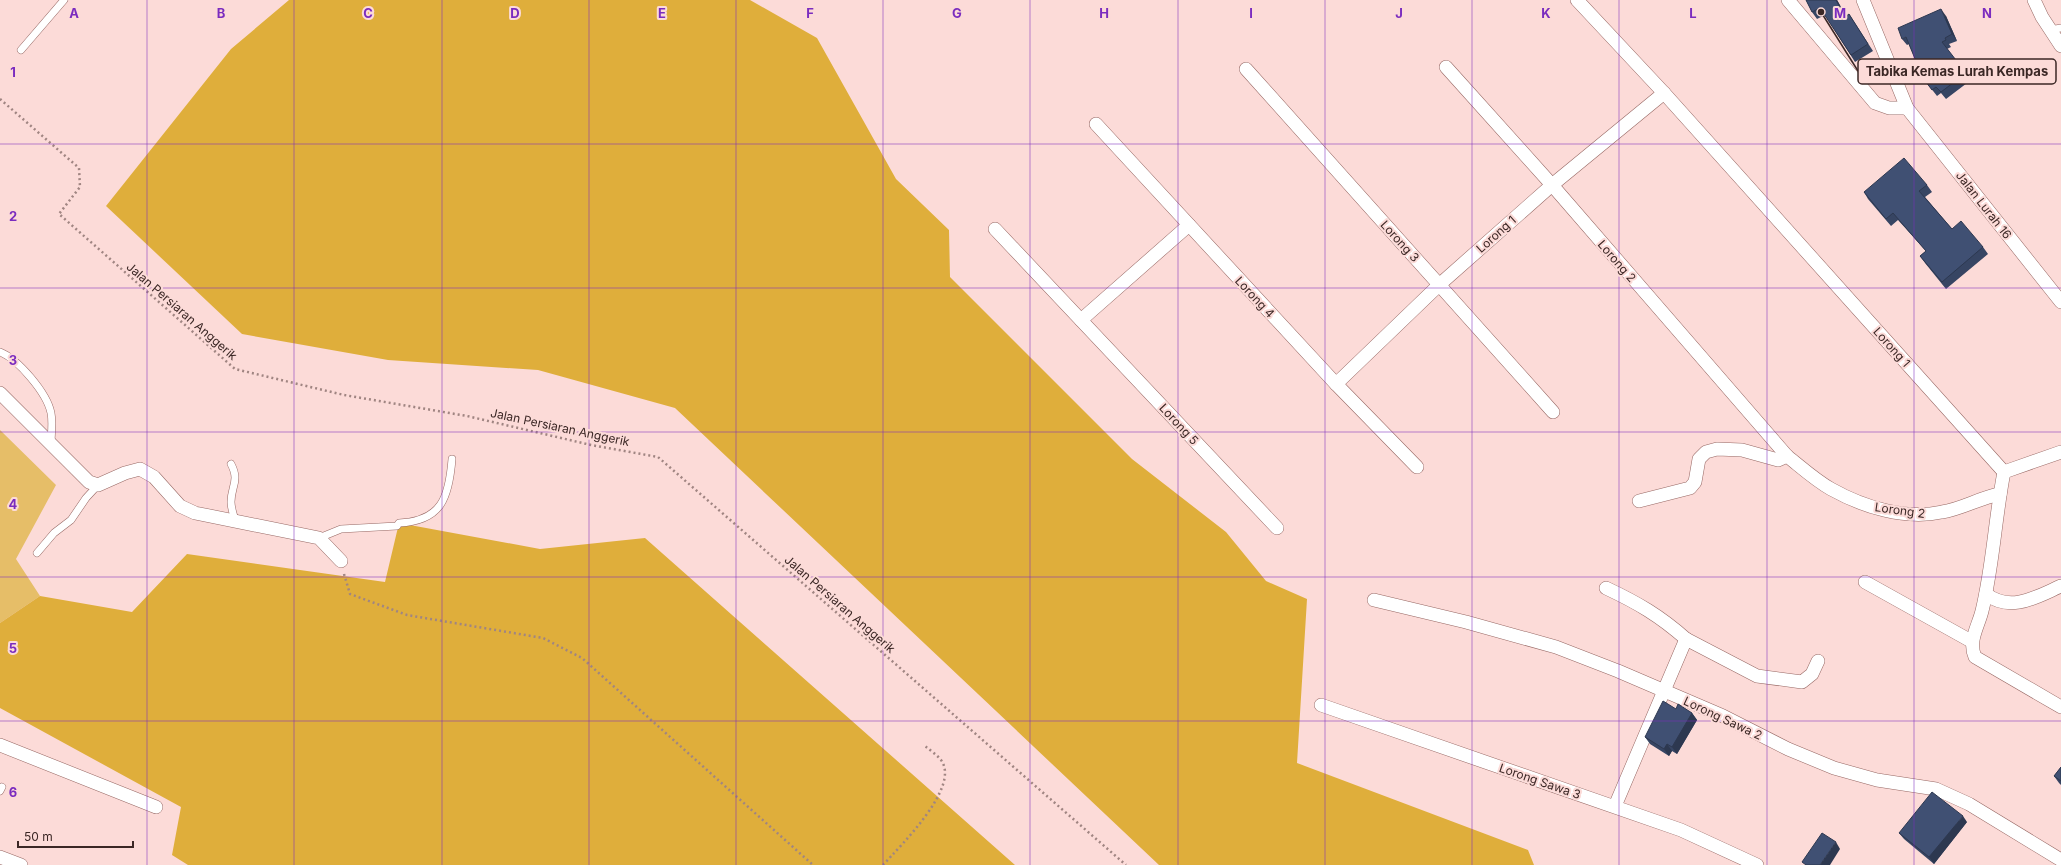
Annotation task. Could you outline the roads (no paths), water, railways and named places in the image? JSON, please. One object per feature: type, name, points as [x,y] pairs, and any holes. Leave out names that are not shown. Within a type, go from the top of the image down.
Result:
[{"type":"street","name":"Lorong 1","points":[[1577,0],[1664,93],[2004,472]]},
{"type":"street","points":[[1788,0],[1874,103],[1889,108],[1907,108]]},
{"type":"street","name":"Jalan Lurah 16","points":[[1863,0],[1907,108],[2061,302]]},
{"type":"street","points":[[2034,0],[2055,29],[2061,46]]},
{"type":"street","name":"Lorong 2","points":[[1446,67],[1552,185],[1787,456],[1830,489],[1875,508],[1921,515],[1956,509],[1986,496],[2000,494]]},
{"type":"street","name":"Lorong 3","points":[[1246,69],[1553,412]]},
{"type":"street","name":"Lorong 1","points":[[1336,384],[1439,285],[1552,185],[1664,93]]},
{"type":"street","name":"Lorong 4","points":[[1096,124],[1336,384],[1417,467]]},
{"type":"street","points":[[1081,320],[1189,225]]},
{"type":"street","name":"Lorong 5","points":[[995,229],[1277,528]]},
{"type":"street","points":[[0,393],[89,482],[98,485],[125,473],[140,469],[154,477],[180,506],[195,513],[318,538],[341,561]]},
{"type":"street","points":[[1639,502],[1690,488],[1695,482],[1700,460],[1706,452],[1717,449],[1742,450],[1778,460],[1787,456]]},
{"type":"street","points":[[2061,452],[2004,472],[1986,594],[1978,627],[1971,642],[1972,649],[1976,657],[2061,707]]},
{"type":"street","points":[[1865,582],[1971,642]]},
{"type":"street","points":[[1986,594],[1995,601],[2004,604],[2024,601],[2061,586]]},
{"type":"street","points":[[1606,588],[1641,604],[1668,622],[1686,639],[1756,676],[1802,682],[1812,674],[1818,661]]},
{"type":"street","name":"Lorong Sawa 2","points":[[1374,600],[1466,622],[1556,647],[1618,671],[1723,716],[1788,749],[1834,768],[1877,780],[1936,789],[1969,804],[2061,860]]},
{"type":"street","points":[[1614,806],[1665,692],[1686,639]]},
{"type":"street","name":"Lorong Sawa 3","points":[[1320,704],[1681,830],[1757,865]]},
{"type":"street","points":[[0,745],[156,807]]},
{"type":"street","points":[[0,856],[21,865]]},
{"type":"lane","points":[[21,50],[64,0]]},
{"type":"lane","points":[[0,352],[10,356],[39,388],[51,412],[51,445]]},
{"type":"lane","points":[[318,538],[341,529],[397,526],[399,523],[412,522],[428,516],[436,511],[446,494],[452,459]]},
{"type":"lane","points":[[231,464],[236,472],[236,480],[231,501],[235,522]]},
{"type":"lane","points":[[37,553],[54,532],[71,520],[86,498],[98,485]]},
{"type":"place","name":"Tabika Kemas Lurah Kempas","points":[[1821,12]]}]
